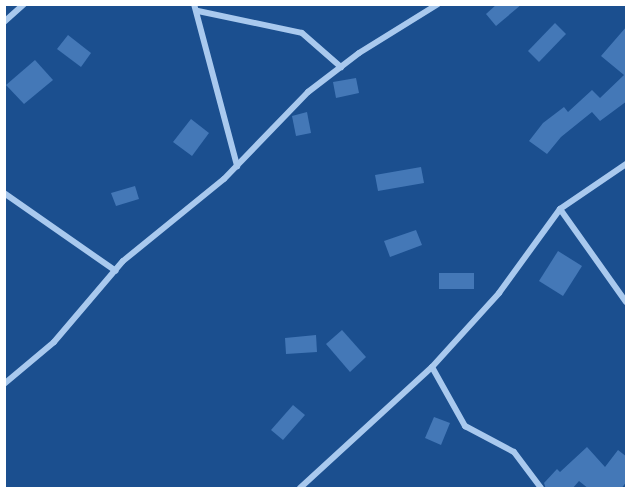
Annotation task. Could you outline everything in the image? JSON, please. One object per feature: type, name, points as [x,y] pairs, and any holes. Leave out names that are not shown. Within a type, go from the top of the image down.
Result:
[{"type":"street","points":[[4,22],[24,4]]},
{"type":"street","points":[[4,384],[54,342],[116,270],[237,166],[308,92],[341,67],[438,4]]},
{"type":"street","points":[[237,166],[196,8],[302,33],[341,67]]},
{"type":"street","points":[[300,489],[432,367],[499,293],[560,208],[627,164]]},
{"type":"street","points":[[4,193],[116,270]]},
{"type":"street","points":[[560,208],[627,303]]},
{"type":"street","points":[[432,367],[465,426],[514,452],[540,489]]},
{"type":"building","points":[[497,4],[522,4],[496,26],[486,14]]},
{"type":"building","points":[[555,23],[566,34],[539,62],[528,51]]},
{"type":"building","points":[[627,26],[627,101],[600,121],[592,112],[561,137],[547,154],[529,141],[543,123],[564,107],[568,112],[592,90],[600,98],[624,75],[601,56]]},
{"type":"building","points":[[68,35],[91,53],[81,67],[57,49]]},
{"type":"building","points":[[35,60],[53,80],[24,104],[6,85]]},
{"type":"building","points":[[356,78],[359,93],[336,98],[333,82]]},
{"type":"building","points":[[307,112],[311,133],[296,136],[292,116]]},
{"type":"building","points":[[191,119],[209,133],[192,156],[173,142]]},
{"type":"building","points":[[421,167],[424,183],[378,191],[375,175]]},
{"type":"building","points":[[135,186],[139,199],[116,206],[111,193]]},
{"type":"building","points":[[416,230],[422,245],[390,257],[384,241]]},
{"type":"building","points":[[558,251],[582,266],[563,296],[539,281]]},
{"type":"building","points":[[439,273],[474,273],[474,289],[439,289]]},
{"type":"building","points":[[342,330],[366,357],[350,372],[326,344]]},
{"type":"building","points":[[316,335],[317,352],[286,354],[285,338]]},
{"type":"building","points":[[293,405],[305,415],[283,440],[271,430]]},
{"type":"building","points":[[434,417],[450,423],[441,445],[425,438]]},
{"type":"building","points":[[587,447],[605,467],[618,450],[627,457],[627,481],[621,489],[589,489],[579,481],[572,489],[546,489],[544,483],[557,469],[560,472]]}]
